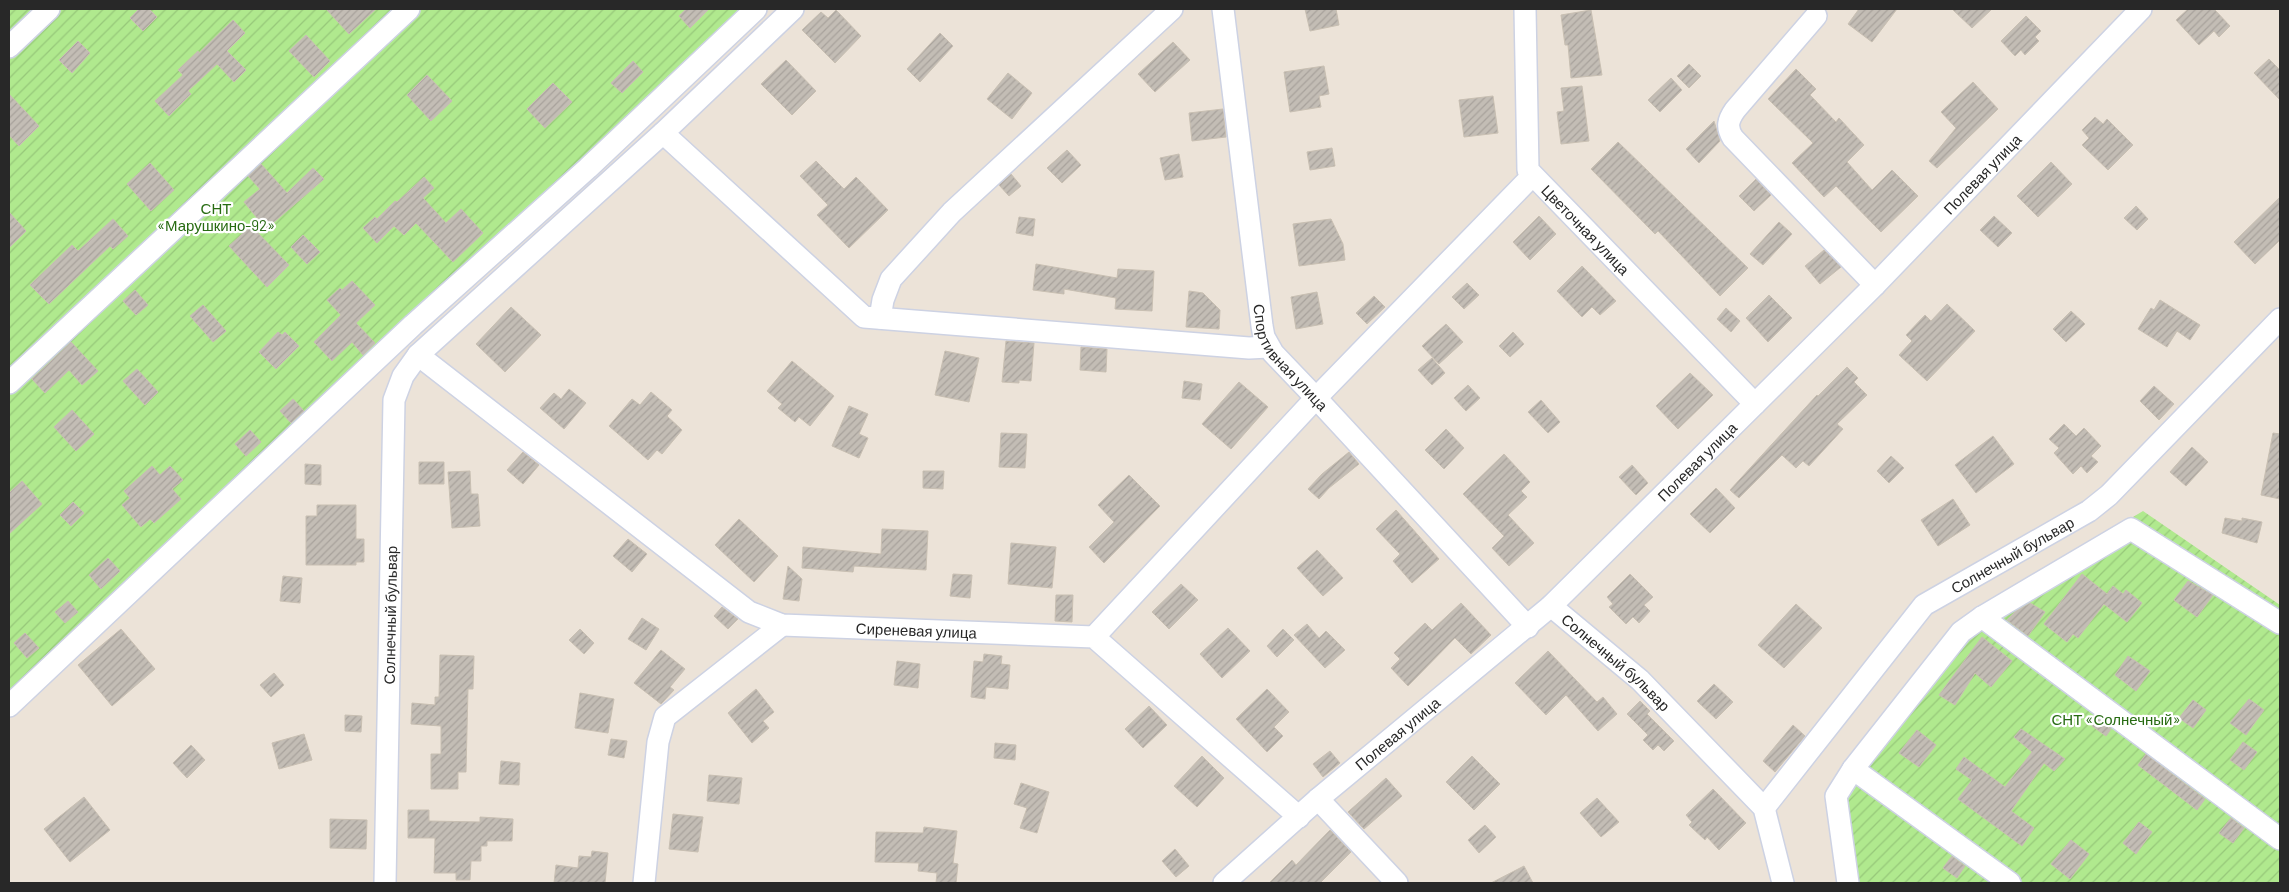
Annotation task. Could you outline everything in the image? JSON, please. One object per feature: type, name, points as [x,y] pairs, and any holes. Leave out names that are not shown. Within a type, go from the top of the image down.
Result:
[{"type":"street","points":[[9,47],[49,9]]},
{"type":"street","points":[[9,383],[409,9]]},
{"type":"street","points":[[9,706],[406,332],[588,168],[756,9]]},
{"type":"street","name":"Солнечный бульвар","points":[[385,883],[394,400],[403,376],[418,355],[664,133],[793,9]]},
{"type":"street","points":[[880,318],[883,300],[891,279],[952,212],[1172,9]]},
{"type":"street","name":"Спортивная улица","points":[[1223,9],[1264,337],[1273,354],[1528,627]]},
{"type":"street","name":"Цветочная улица","points":[[1525,9],[1526,164],[1532,176],[1755,404]]},
{"type":"street","name":"Полевая улица","points":[[1224,883],[1318,799],[1528,627],[1551,606],[1875,285],[2141,9]]},
{"type":"street","points":[[1816,16],[1736,110],[1728,123],[1728,130],[1733,138],[1875,285]]},
{"type":"street","points":[[664,133],[852,308],[864,317],[1249,348],[1269,347]]},
{"type":"street","points":[[1299,816],[1094,637],[1316,398],[1532,176]]},
{"type":"street","name":"Солнечный бульвар","points":[[1764,808],[1924,605],[2089,511],[2109,495],[2280,319]]},
{"type":"street","points":[[418,355],[742,608],[782,625],[666,717],[658,742],[644,883]]},
{"type":"street","points":[[1848,883],[1836,796],[1853,769],[1961,632],[1982,617],[2131,529],[2280,623]]},
{"type":"street","name":"Солнечный бульвар","points":[[1551,606],[1640,680],[1764,808],[1783,883]]},
{"type":"street","points":[[1982,617],[2280,838]]},
{"type":"street","name":"Сиреневая улица","points":[[782,625],[1094,637]]},
{"type":"street","points":[[1853,769],[2010,883]]},
{"type":"street","points":[[1318,799],[1397,883]]},
{"type":"green space","name":"СНТ «Марушкино-92»","points":[[9,9],[742,9],[9,697]]},
{"type":"green space","name":"СНТ «Солнечный»","points":[[2143,511],[2280,605],[2280,883],[1839,883],[1826,795],[1968,617]]},
{"type":"building","points":[[139,9],[149,9],[157,17],[143,31],[130,18]]},
{"type":"building","points":[[326,9],[376,9],[349,34]]},
{"type":"building","points":[[686,9],[709,9],[690,28],[679,16]]},
{"type":"building","points":[[1305,9],[1336,9],[1339,25],[1310,31]]},
{"type":"building","points":[[1859,9],[1897,9],[1872,42],[1848,24]]},
{"type":"building","points":[[1952,9],[1992,9],[1972,28]]},
{"type":"building","points":[[2188,9],[2214,9],[2230,26],[2219,37],[2214,31],[2199,45],[2176,20]]},
{"type":"building","points":[[836,10],[861,36],[835,63],[802,30],[821,12],[828,18]]},
{"type":"building","points":[[1591,10],[1602,75],[1571,78],[1568,45],[1565,45],[1561,15]]},
{"type":"building","points":[[2026,16],[2041,31],[2035,37],[2039,41],[2025,55],[2021,50],[2015,56],[2001,41]]},
{"type":"building","points":[[233,20],[245,33],[227,51],[246,70],[234,82],[217,64],[188,91],[191,94],[169,116],[155,101],[183,75],[178,70],[198,51],[199,53]]},
{"type":"building","points":[[940,33],[953,46],[920,82],[907,69]]},
{"type":"building","points":[[306,35],[330,61],[314,77],[289,51]]},
{"type":"building","points":[[78,41],[90,53],[72,73],[59,60]]},
{"type":"building","points":[[1173,42],[1190,60],[1155,92],[1138,74]]},
{"type":"building","points":[[2269,59],[2280,70],[2280,100],[2254,73]]},
{"type":"building","points":[[786,60],[816,91],[792,115],[761,84]]},
{"type":"building","points":[[633,61],[643,72],[622,93],[611,83]]},
{"type":"building","points":[[1689,64],[1701,76],[1689,88],[1677,76]]},
{"type":"building","points":[[1324,66],[1329,94],[1319,96],[1321,107],[1290,112],[1284,72]]},
{"type":"building","points":[[1796,69],[1816,89],[1810,95],[1836,122],[1839,118],[1864,145],[1847,162],[1872,190],[1892,170],[1918,196],[1881,232],[1836,186],[1824,197],[1792,163],[1813,143],[1768,99]]},
{"type":"building","points":[[1008,73],[1032,93],[1012,119],[987,99]]},
{"type":"building","points":[[427,75],[452,101],[431,121],[407,95]]},
{"type":"building","points":[[1671,78],[1682,90],[1660,112],[1648,100]]},
{"type":"building","points":[[1973,82],[1998,109],[1937,168],[1929,161],[1956,128],[1941,112]]},
{"type":"building","points":[[553,83],[572,102],[545,128],[527,109]]},
{"type":"building","points":[[1582,86],[1589,141],[1561,144],[1557,112],[1564,111],[1561,88]]},
{"type":"building","points":[[9,94],[39,126],[19,146],[9,135]]},
{"type":"building","points":[[1493,96],[1498,133],[1464,137],[1459,100]]},
{"type":"building","points":[[1223,109],[1226,137],[1192,141],[1189,113]]},
{"type":"building","points":[[2095,117],[2103,124],[2107,119],[2133,145],[2108,170],[2082,145],[2089,138],[2082,130]]},
{"type":"building","points":[[1714,121],[1720,141],[1699,163],[1686,149]]},
{"type":"building","points":[[1618,142],[1748,268],[1720,296],[1658,231],[1655,234],[1591,169]]},
{"type":"building","points":[[1332,148],[1335,166],[1310,170],[1307,152]]},
{"type":"building","points":[[1067,150],[1081,165],[1062,183],[1047,168]]},
{"type":"building","points":[[1179,154],[1183,177],[1165,180],[1160,158]]},
{"type":"building","points":[[816,161],[844,189],[856,177],[888,210],[849,248],[817,215],[828,205],[800,176]]},
{"type":"building","points":[[2051,162],[2072,184],[2038,217],[2017,196]]},
{"type":"building","points":[[150,163],[174,190],[151,211],[127,184]]},
{"type":"building","points":[[261,164],[287,193],[313,168],[324,179],[266,229],[244,202],[260,189],[248,176]]},
{"type":"building","points":[[1011,174],[1021,186],[1009,196],[999,185]]},
{"type":"building","points":[[424,177],[434,188],[423,198],[446,223],[461,209],[483,233],[453,262],[416,223],[404,235],[394,226],[377,243],[363,228],[375,217],[377,219]]},
{"type":"building","points":[[1756,179],[1771,195],[1754,211],[1739,196]]},
{"type":"building","points":[[2280,197],[2280,240],[2255,264],[2234,242]]},
{"type":"building","points":[[2136,206],[2148,219],[2137,230],[2124,218]]},
{"type":"building","points":[[9,212],[26,231],[9,248]]},
{"type":"building","points":[[1539,216],[1556,234],[1530,260],[1513,242]]},
{"type":"building","points":[[1994,216],[2012,233],[1998,247],[1980,230]]},
{"type":"building","points":[[1019,217],[1035,219],[1033,236],[1016,233]]},
{"type":"building","points":[[113,219],[128,236],[113,249],[110,246],[49,304],[30,285],[72,245],[78,251]]},
{"type":"building","points":[[1331,219],[1343,244],[1345,260],[1299,266],[1293,224]]},
{"type":"building","points":[[1779,222],[1792,234],[1763,265],[1750,254]]},
{"type":"building","points":[[251,226],[289,265],[267,287],[229,246]]},
{"type":"building","points":[[303,235],[320,252],[307,264],[291,247]]},
{"type":"building","points":[[1824,250],[1841,267],[1820,284],[1805,266]]},
{"type":"building","points":[[1036,264],[1117,278],[1118,269],[1154,271],[1152,311],[1115,309],[1116,298],[1064,289],[1064,294],[1033,290]]},
{"type":"building","points":[[1582,266],[1616,301],[1600,315],[1592,307],[1582,317],[1557,291]]},
{"type":"building","points":[[352,281],[375,305],[356,323],[375,343],[363,355],[352,342],[332,361],[314,342],[341,315],[327,300],[340,288],[342,290]]},
{"type":"building","points":[[1467,283],[1479,295],[1464,309],[1452,297]]},
{"type":"building","points":[[135,290],[148,305],[136,315],[123,301]]},
{"type":"building","points":[[1189,291],[1203,293],[1220,310],[1219,329],[1186,327]]},
{"type":"building","points":[[1317,292],[1323,324],[1296,329],[1291,297]]},
{"type":"building","points":[[1769,295],[1792,318],[1768,342],[1746,318]]},
{"type":"building","points":[[1374,296],[1385,307],[1367,324],[1356,313]]},
{"type":"building","points":[[2160,300],[2200,325],[2190,340],[2177,331],[2167,347],[2138,329],[2151,308],[2154,310]]},
{"type":"building","points":[[1947,304],[1975,331],[1927,381],[1899,355],[1912,341],[1906,335],[1925,315],[1931,321]]},
{"type":"building","points":[[203,305],[226,331],[213,342],[190,316]]},
{"type":"building","points":[[511,307],[541,335],[505,372],[476,344]]},
{"type":"building","points":[[1726,308],[1740,321],[1731,332],[1717,319]]},
{"type":"building","points":[[2071,311],[2085,324],[2066,342],[2053,329]]},
{"type":"building","points":[[1446,324],[1463,342],[1439,364],[1422,346]]},
{"type":"building","points":[[278,332],[282,335],[285,332],[299,346],[276,369],[259,352]]},
{"type":"building","points":[[1513,332],[1524,344],[1510,357],[1499,346]]},
{"type":"building","points":[[1006,341],[1034,343],[1031,381],[1019,380],[1019,383],[1002,382]]},
{"type":"building","points":[[71,342],[98,371],[82,385],[69,370],[45,393],[32,379]]},
{"type":"building","points":[[1081,347],[1107,349],[1106,372],[1080,370]]},
{"type":"building","points":[[945,351],[979,358],[969,402],[935,395]]},
{"type":"building","points":[[1432,358],[1445,373],[1432,385],[1418,370]]},
{"type":"building","points":[[792,361],[834,396],[810,426],[799,417],[795,422],[778,408],[782,404],[767,391]]},
{"type":"building","points":[[1847,367],[1858,378],[1854,382],[1867,395],[1837,424],[1843,429],[1809,466],[1803,461],[1796,468],[1782,455],[1739,498],[1730,490],[1817,395]]},
{"type":"building","points":[[137,369],[158,392],[145,405],[123,381]]},
{"type":"building","points":[[1690,373],[1713,395],[1678,429],[1656,406]]},
{"type":"building","points":[[1184,381],[1202,384],[1200,400],[1182,398]]},
{"type":"building","points":[[1239,382],[1268,407],[1231,449],[1202,424]]},
{"type":"building","points":[[1468,385],[1480,398],[1466,411],[1454,398]]},
{"type":"building","points":[[2154,386],[2174,404],[2159,420],[2140,401]]},
{"type":"building","points":[[569,389],[586,403],[564,429],[540,408],[554,393],[561,399]]},
{"type":"building","points":[[651,392],[672,410],[667,416],[682,430],[662,454],[657,450],[648,460],[609,426],[632,399],[640,405]]},
{"type":"building","points":[[293,399],[304,411],[291,423],[280,411]]},
{"type":"building","points":[[1541,400],[1560,422],[1548,433],[1528,412]]},
{"type":"building","points":[[849,406],[868,414],[859,434],[868,438],[859,458],[832,446]]},
{"type":"building","points":[[72,410],[94,434],[76,451],[54,427]]},
{"type":"building","points":[[2064,424],[2076,436],[2084,428],[2101,446],[2091,456],[2098,462],[2087,473],[2081,466],[2073,474],[2054,453],[2059,448],[2049,439]]},
{"type":"building","points":[[1446,429],[1464,448],[1444,469],[1425,450]]},
{"type":"building","points":[[250,430],[261,442],[246,456],[235,444]]},
{"type":"building","points":[[1001,433],[1027,434],[1025,468],[999,467]]},
{"type":"building","points":[[2273,433],[2280,434],[2280,499],[2261,495]]},
{"type":"building","points":[[1993,436],[2014,464],[1976,493],[1955,465]]},
{"type":"building","points":[[2192,447],[2208,462],[2186,486],[2170,472]]},
{"type":"building","points":[[523,452],[539,465],[523,484],[507,470]]},
{"type":"building","points":[[1349,452],[1359,464],[1329,488],[1319,499],[1308,489],[1322,474]]},
{"type":"building","points":[[1504,454],[1530,482],[1521,491],[1527,497],[1508,515],[1534,543],[1509,566],[1492,548],[1504,536],[1463,494]]},
{"type":"building","points":[[1891,456],[1904,468],[1889,483],[1877,471]]},
{"type":"building","points":[[419,462],[444,462],[444,484],[419,484]]},
{"type":"building","points":[[305,464],[321,465],[321,485],[305,484]]},
{"type":"building","points":[[1632,465],[1648,483],[1636,495],[1619,477]]},
{"type":"building","points":[[152,466],[160,475],[170,466],[183,480],[172,489],[181,499],[154,523],[150,519],[141,527],[122,505],[130,498],[124,491]]},
{"type":"building","points":[[470,471],[471,494],[478,494],[480,526],[452,528],[448,472]]},
{"type":"building","points":[[923,471],[944,471],[943,489],[923,488]]},
{"type":"building","points":[[1129,475],[1160,506],[1104,563],[1089,547],[1114,522],[1098,505]]},
{"type":"building","points":[[22,481],[42,504],[9,534],[9,493]]},
{"type":"building","points":[[1716,488],[1735,508],[1710,533],[1690,514]]},
{"type":"building","points":[[1953,499],[1970,525],[1938,546],[1921,520]]},
{"type":"building","points":[[73,502],[84,513],[71,526],[60,515]]},
{"type":"building","points":[[317,505],[356,505],[356,539],[364,539],[364,562],[356,562],[356,565],[306,565],[306,516],[317,516]]},
{"type":"building","points":[[1396,510],[1439,559],[1412,583],[1393,561],[1400,554],[1376,529]]},
{"type":"building","points":[[2225,518],[2242,521],[2242,518],[2262,522],[2257,543],[2222,533]]},
{"type":"building","points":[[739,519],[778,556],[754,582],[715,545]]},
{"type":"building","points":[[882,529],[928,531],[926,570],[854,566],[853,572],[802,568],[803,547],[881,554]]},
{"type":"building","points":[[628,539],[647,554],[632,572],[613,556]]},
{"type":"building","points":[[1011,543],[1056,547],[1052,588],[1008,584]]},
{"type":"building","points":[[1317,550],[1343,578],[1323,596],[1297,568]]},
{"type":"building","points":[[108,558],[120,571],[101,589],[89,575]]},
{"type":"building","points":[[788,566],[802,579],[799,601],[783,599]]},
{"type":"building","points":[[953,574],[972,575],[970,598],[950,596]]},
{"type":"building","points":[[1630,574],[1653,597],[1644,605],[1650,611],[1639,623],[1633,617],[1626,624],[1609,607],[1613,604],[1607,597]]},
{"type":"building","points":[[2082,574],[2107,594],[2113,586],[2123,594],[2126,590],[2142,603],[2127,622],[2104,604],[2078,638],[2073,634],[2067,642],[2044,624]]},
{"type":"building","points":[[283,576],[302,578],[300,603],[280,601]]},
{"type":"building","points":[[2188,581],[2213,595],[2197,617],[2174,600]]},
{"type":"building","points":[[1181,584],[1198,600],[1169,629],[1152,612]]},
{"type":"building","points":[[1056,595],[1073,595],[1072,622],[1055,621]]},
{"type":"building","points":[[68,601],[78,612],[65,623],[55,612]]},
{"type":"building","points":[[1461,603],[1491,635],[1471,654],[1455,638],[1408,686],[1391,668],[1400,659],[1394,653],[1425,623],[1432,630]]},
{"type":"building","points":[[2030,603],[2045,612],[2028,636],[2007,620],[2016,611]]},
{"type":"building","points":[[1796,604],[1822,628],[1784,668],[1758,645]]},
{"type":"building","points":[[722,607],[738,619],[728,629],[714,616]]},
{"type":"building","points":[[642,618],[659,629],[646,650],[628,639]]},
{"type":"building","points":[[1307,624],[1319,638],[1326,631],[1345,650],[1325,668],[1294,635]]},
{"type":"building","points":[[1228,628],[1250,651],[1222,678],[1200,654]]},
{"type":"building","points":[[121,629],[155,669],[112,706],[78,665]]},
{"type":"building","points":[[580,629],[594,643],[584,654],[569,640]]},
{"type":"building","points":[[1283,629],[1294,640],[1277,657],[1267,646]]},
{"type":"building","points":[[25,633],[39,648],[27,658],[14,643]]},
{"type":"building","points":[[1982,637],[2012,661],[1991,687],[1975,673],[1955,705],[1939,695]]},
{"type":"building","points":[[661,650],[685,669],[670,687],[674,690],[661,704],[634,683]]},
{"type":"building","points":[[1548,651],[1597,702],[1603,697],[1617,714],[1598,731],[1566,695],[1546,715],[1515,683]]},
{"type":"building","points":[[984,654],[1002,656],[1001,664],[1010,665],[1008,689],[986,687],[985,699],[971,697],[974,661],[983,662]]},
{"type":"building","points":[[440,655],[474,656],[473,689],[468,689],[466,772],[458,772],[458,789],[431,789],[431,754],[441,754],[441,726],[411,724],[412,703],[435,705],[435,697],[439,697]]},
{"type":"building","points":[[2128,656],[2150,671],[2136,691],[2115,675]]},
{"type":"building","points":[[897,661],[920,664],[918,688],[894,685]]},
{"type":"building","points":[[274,673],[284,685],[271,697],[260,685]]},
{"type":"building","points":[[1714,684],[1733,702],[1716,719],[1697,701]]},
{"type":"building","points":[[756,689],[774,712],[763,721],[769,728],[752,743],[728,713]]},
{"type":"building","points":[[1267,689],[1289,712],[1274,727],[1283,736],[1267,752],[1236,719]]},
{"type":"building","points":[[580,693],[614,699],[608,733],[575,728]]},
{"type":"building","points":[[2249,699],[2264,710],[2246,735],[2230,723]]},
{"type":"building","points":[[2193,700],[2206,710],[2193,728],[2179,718]]},
{"type":"building","points":[[1640,701],[1650,711],[1647,714],[1674,741],[1664,751],[1658,745],[1653,750],[1643,740],[1648,735],[1627,714]]},
{"type":"building","points":[[1149,706],[1167,725],[1143,748],[1125,729]]},
{"type":"building","points":[[345,715],[362,716],[361,732],[345,731]]},
{"type":"building","points":[[2098,719],[2111,729],[2106,736],[2092,726]]},
{"type":"building","points":[[1793,725],[1805,736],[1775,772],[1763,761]]},
{"type":"building","points":[[2021,729],[2065,759],[2054,771],[2044,763],[2011,811],[2034,828],[2022,846],[1958,799],[1972,780],[1956,769],[1964,757],[2005,787],[2032,752],[2014,737]]},
{"type":"building","points":[[1917,730],[1936,745],[1919,767],[1899,753]]},
{"type":"building","points":[[304,734],[312,760],[279,769],[272,743]]},
{"type":"building","points":[[611,739],[627,741],[624,758],[608,755]]},
{"type":"building","points":[[2243,742],[2257,752],[2244,770],[2230,760]]},
{"type":"building","points":[[995,743],[1016,745],[1015,760],[994,758]]},
{"type":"building","points":[[191,745],[205,760],[187,778],[173,763]]},
{"type":"building","points":[[1330,751],[1340,763],[1323,777],[1313,764]]},
{"type":"building","points":[[2146,754],[2205,799],[2197,810],[2138,765]]},
{"type":"building","points":[[1202,756],[1224,778],[1197,807],[1174,786]]},
{"type":"building","points":[[1472,756],[1500,784],[1474,810],[1446,782]]},
{"type":"building","points":[[501,761],[520,763],[519,785],[499,784]]},
{"type":"building","points":[[709,775],[742,778],[739,804],[707,801]]},
{"type":"building","points":[[1386,778],[1402,796],[1364,829],[1348,812]]},
{"type":"building","points":[[1021,783],[1049,792],[1037,833],[1020,828],[1027,808],[1014,804]]},
{"type":"building","points":[[1713,789],[1746,823],[1719,850],[1707,837],[1705,840],[1689,825],[1692,822],[1686,815]]},
{"type":"building","points":[[84,797],[110,830],[70,862],[44,829]]},
{"type":"building","points":[[1597,798],[1619,822],[1601,837],[1580,813]]},
{"type":"building","points":[[408,810],[429,810],[429,821],[480,822],[480,817],[513,819],[512,841],[487,841],[487,846],[481,846],[481,861],[471,861],[470,880],[456,880],[456,873],[434,873],[435,838],[408,838]]},
{"type":"building","points":[[673,814],[703,817],[698,852],[669,849]]},
{"type":"building","points":[[2231,818],[2244,828],[2233,843],[2219,833]]},
{"type":"building","points":[[330,819],[367,820],[366,849],[330,848]]},
{"type":"building","points":[[2139,822],[2152,832],[2136,854],[2123,843]]},
{"type":"building","points":[[1485,825],[1496,837],[1479,853],[1468,840]]},
{"type":"building","points":[[924,827],[957,831],[953,863],[958,864],[956,883],[936,883],[937,873],[918,871],[919,863],[875,862],[876,832],[923,833]]},
{"type":"building","points":[[1330,830],[1351,852],[1320,883],[1269,883],[1292,860],[1296,865]]},
{"type":"building","points":[[2071,840],[2089,854],[2070,879],[2051,864]]},
{"type":"building","points":[[1175,849],[1189,866],[1176,877],[1162,861]]},
{"type":"building","points":[[592,851],[608,853],[605,883],[554,883],[556,865],[578,868],[579,856],[591,857]]},
{"type":"building","points":[[1952,856],[1965,866],[1957,878],[1943,868]]},
{"type":"building","points":[[1524,866],[1533,883],[1491,883]]}]
